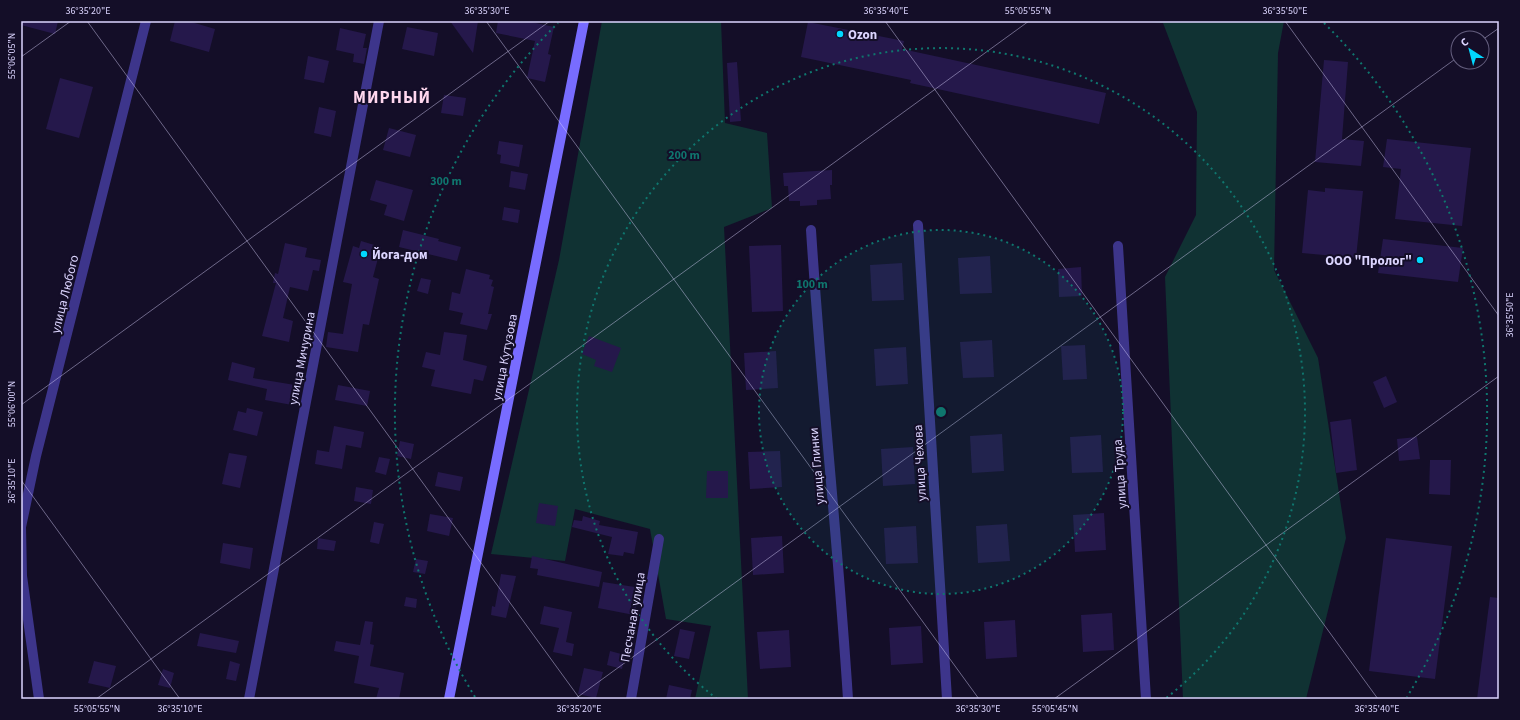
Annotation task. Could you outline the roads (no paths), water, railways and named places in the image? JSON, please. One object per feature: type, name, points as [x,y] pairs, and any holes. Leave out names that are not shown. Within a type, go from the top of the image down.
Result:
[{"type":"main road","name":"улица Кутузова","points":[[449,699],[584,21]]},
{"type":"street","name":"улица Любого","points":[[39,699],[21,576],[21,526],[36,456],[146,21]]},
{"type":"street","name":"улица Мичурина","points":[[249,699],[379,21]]},
{"type":"street","name":"улица Чехова","points":[[918,225],[947,699]]},
{"type":"street","name":"улица Глинки","points":[[811,230],[829,471],[838,552],[848,699]]},
{"type":"street","name":"улица Труда","points":[[1118,246],[1146,699]]},
{"type":"street","name":"Песчаная улица","points":[[631,699],[659,539]]},
{"type":"place","name":"Ozon","points":[[840,34]]},
{"type":"place","name":"Йога-дом","points":[[364,254]]},
{"type":"place","name":"ООО \"Пролог\"","points":[[1420,260]]},
{"type":"district","name":"МИРНЫЙ","points":[[392,97]]}]
